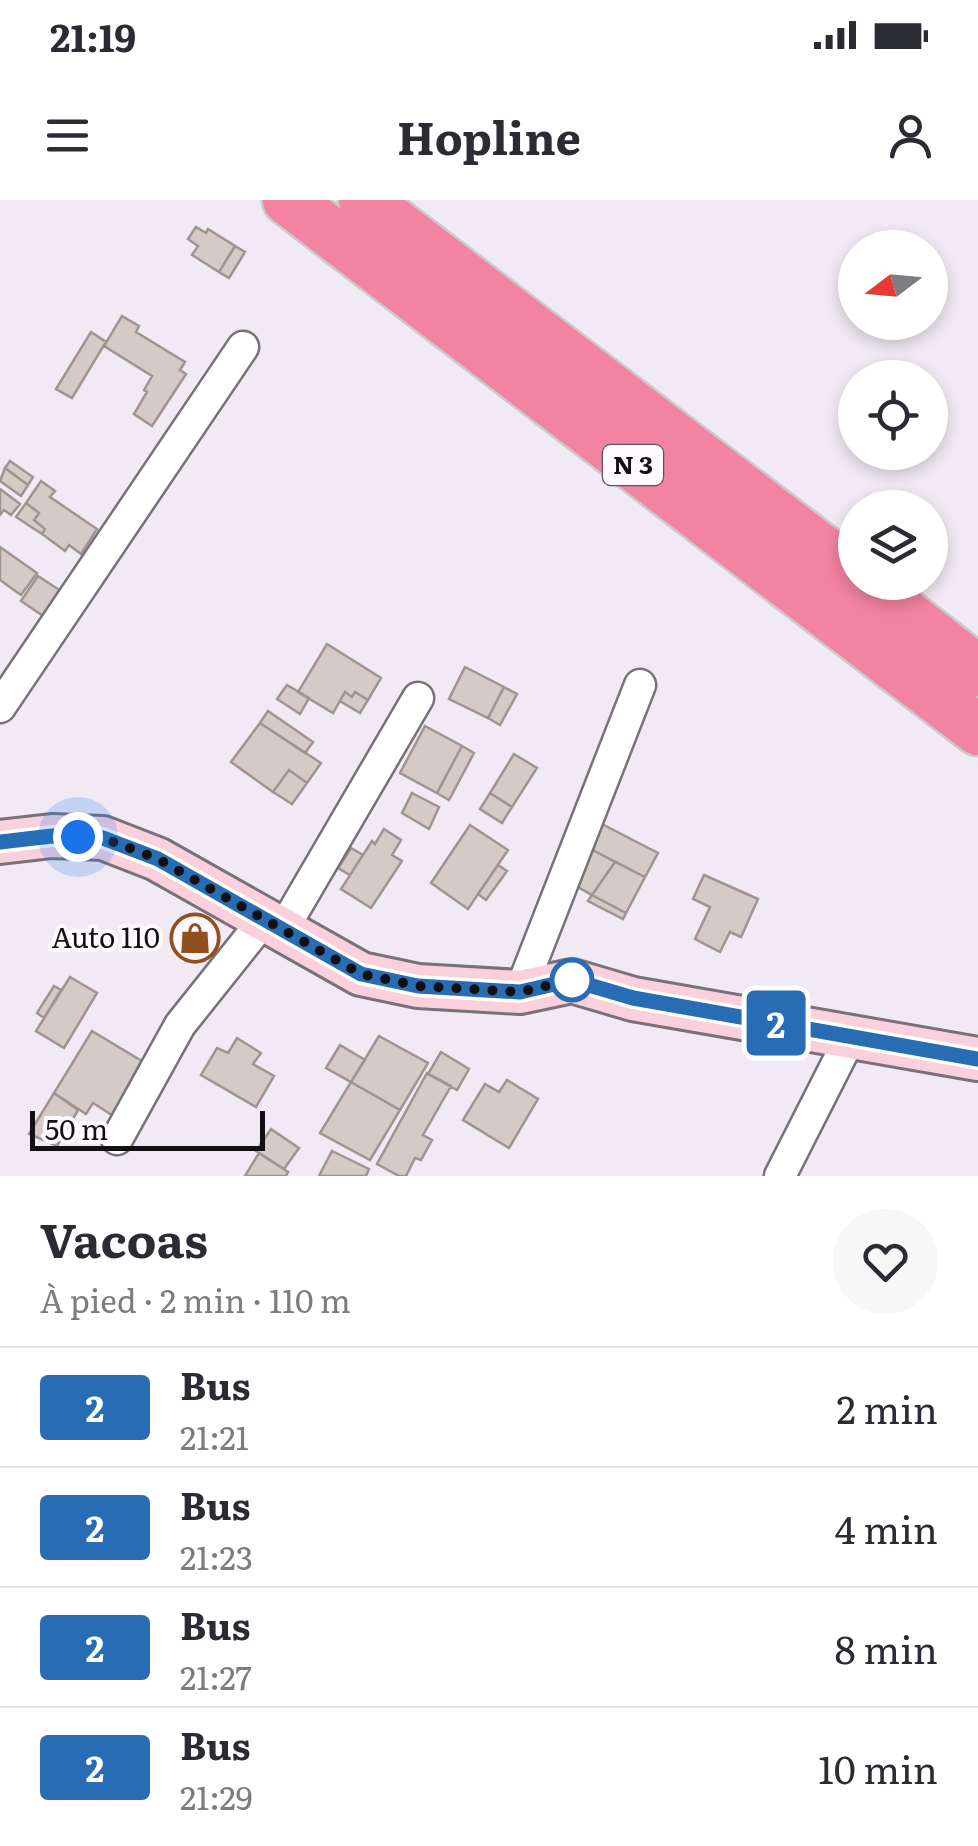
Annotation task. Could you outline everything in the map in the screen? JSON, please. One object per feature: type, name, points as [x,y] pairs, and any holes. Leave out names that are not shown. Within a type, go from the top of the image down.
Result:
[{"type":"highway","name":"N 3","points":[[288,200],[978,730]]},
{"type":"highway","name":"N 3","points":[[364,200],[838,562]]},
{"type":"highway","points":[[887,600],[978,671]]},
{"type":"main road","points":[[0,842],[52,836],[103,838],[158,859],[361,974],[418,986],[520,992],[572,980],[633,998],[978,1059]]},
{"type":"street","points":[[0,707],[243,347]]},
{"type":"street","points":[[520,992],[640,685]]},
{"type":"street","points":[[118,1139],[180,1025],[272,926],[418,698]]},
{"type":"street","points":[[780,1176],[851,1036]]},
{"type":"building","points":[[196,227],[206,233],[208,229],[235,246],[219,272],[192,255],[198,246],[188,239]]},
{"type":"building","points":[[235,246],[245,252],[229,278],[219,272]]},
{"type":"building","points":[[122,316],[139,326],[136,332],[185,362],[180,370],[186,374],[152,426],[134,414],[152,376],[104,346]]},
{"type":"building","points":[[91,332],[106,342],[72,398],[56,389]]},
{"type":"building","points":[[10,461],[33,477],[28,485],[5,468]]},
{"type":"building","points":[[5,468],[28,485],[21,496],[0,481]]},
{"type":"building","points":[[41,481],[55,491],[50,497],[97,529],[81,554],[69,545],[65,551],[42,534],[45,529],[34,520],[39,513],[26,503]]},
{"type":"building","points":[[0,489],[20,504],[11,515],[4,510],[0,515]]},
{"type":"building","points":[[26,503],[39,513],[34,520],[45,529],[42,534],[16,517]]},
{"type":"building","points":[[0,547],[37,573],[21,595],[0,580]]},
{"type":"building","points":[[38,576],[67,595],[49,620],[21,601]]},
{"type":"building","points":[[327,644],[381,678],[368,700],[355,692],[352,697],[345,692],[333,713],[298,692]]},
{"type":"building","points":[[465,667],[504,687],[488,718],[449,699]]},
{"type":"building","points":[[287,685],[309,698],[300,714],[277,699]]},
{"type":"building","points":[[504,687],[517,694],[500,725],[488,718]]},
{"type":"building","points":[[345,692],[352,697],[355,692],[368,700],[360,713],[340,701]]},
{"type":"building","points":[[268,711],[313,742],[305,753],[260,723]]},
{"type":"building","points":[[260,723],[321,763],[307,783],[289,770],[273,792],[231,762]]},
{"type":"building","points":[[425,726],[462,746],[437,793],[400,773]]},
{"type":"building","points":[[462,746],[474,753],[449,800],[437,793]]},
{"type":"building","points":[[514,754],[537,768],[512,807],[490,793]]},
{"type":"building","points":[[289,770],[307,783],[292,804],[273,792]]},
{"type":"building","points":[[412,793],[439,807],[429,829],[402,813]]},
{"type":"building","points":[[490,793],[512,807],[502,823],[480,809]]},
{"type":"building","points":[[598,822],[658,853],[645,877],[585,846]]},
{"type":"building","points":[[470,825],[508,850],[468,909],[431,883]]},
{"type":"building","points":[[384,829],[401,840],[392,855],[402,861],[371,908],[341,889]]},
{"type":"building","points":[[585,846],[615,862],[592,895],[567,881]]},
{"type":"building","points":[[351,848],[363,855],[350,875],[338,868]]},
{"type":"building","points":[[615,862],[645,877],[626,913],[592,895]]},
{"type":"building","points":[[498,865],[507,871],[486,900],[478,894]]},
{"type":"building","points":[[704,875],[758,899],[741,937],[730,932],[720,952],[695,939],[710,907],[693,899]]},
{"type":"building","points":[[592,895],[626,913],[623,919],[588,901]]},
{"type":"building","points":[[70,977],[97,993],[64,1048],[36,1031]]},
{"type":"building","points":[[54,986],[61,990],[44,1018],[37,1013]]},
{"type":"building","points":[[92,1031],[150,1066],[118,1119],[93,1103],[86,1114],[54,1093]]},
{"type":"building","points":[[379,1036],[428,1063],[400,1110],[351,1082]]},
{"type":"building","points":[[237,1038],[261,1053],[253,1064],[274,1076],[256,1107],[201,1075],[217,1048],[228,1053]]},
{"type":"building","points":[[340,1045],[365,1060],[351,1082],[326,1068]]},
{"type":"building","points":[[441,1052],[469,1069],[457,1090],[428,1074]]},
{"type":"building","points":[[427,1073],[451,1086],[423,1135],[432,1140],[421,1160],[415,1158],[406,1176],[399,1176],[377,1164]]},
{"type":"building","points":[[507,1080],[538,1099],[509,1148],[463,1120],[485,1084],[499,1092]]},
{"type":"building","points":[[351,1082],[400,1110],[370,1160],[320,1133]]},
{"type":"building","points":[[54,1093],[78,1110],[57,1146],[29,1134]]},
{"type":"building","points":[[271,1129],[299,1148],[284,1169],[256,1151]]},
{"type":"building","points":[[332,1151],[369,1169],[366,1176],[319,1176]]},
{"type":"building","points":[[259,1153],[288,1172],[286,1176],[245,1176]]},
{"type":"bus line","name":"2","points":[[0,842],[52,836],[103,838],[158,859],[361,974],[418,986],[520,992],[572,980],[633,998],[978,1059]]},
{"type":"place","name":"Auto 110","points":[[195,938]]},
{"type":"route","points":[[78,837],[103,838],[158,859],[361,974],[418,986],[520,992],[572,980]]}]
